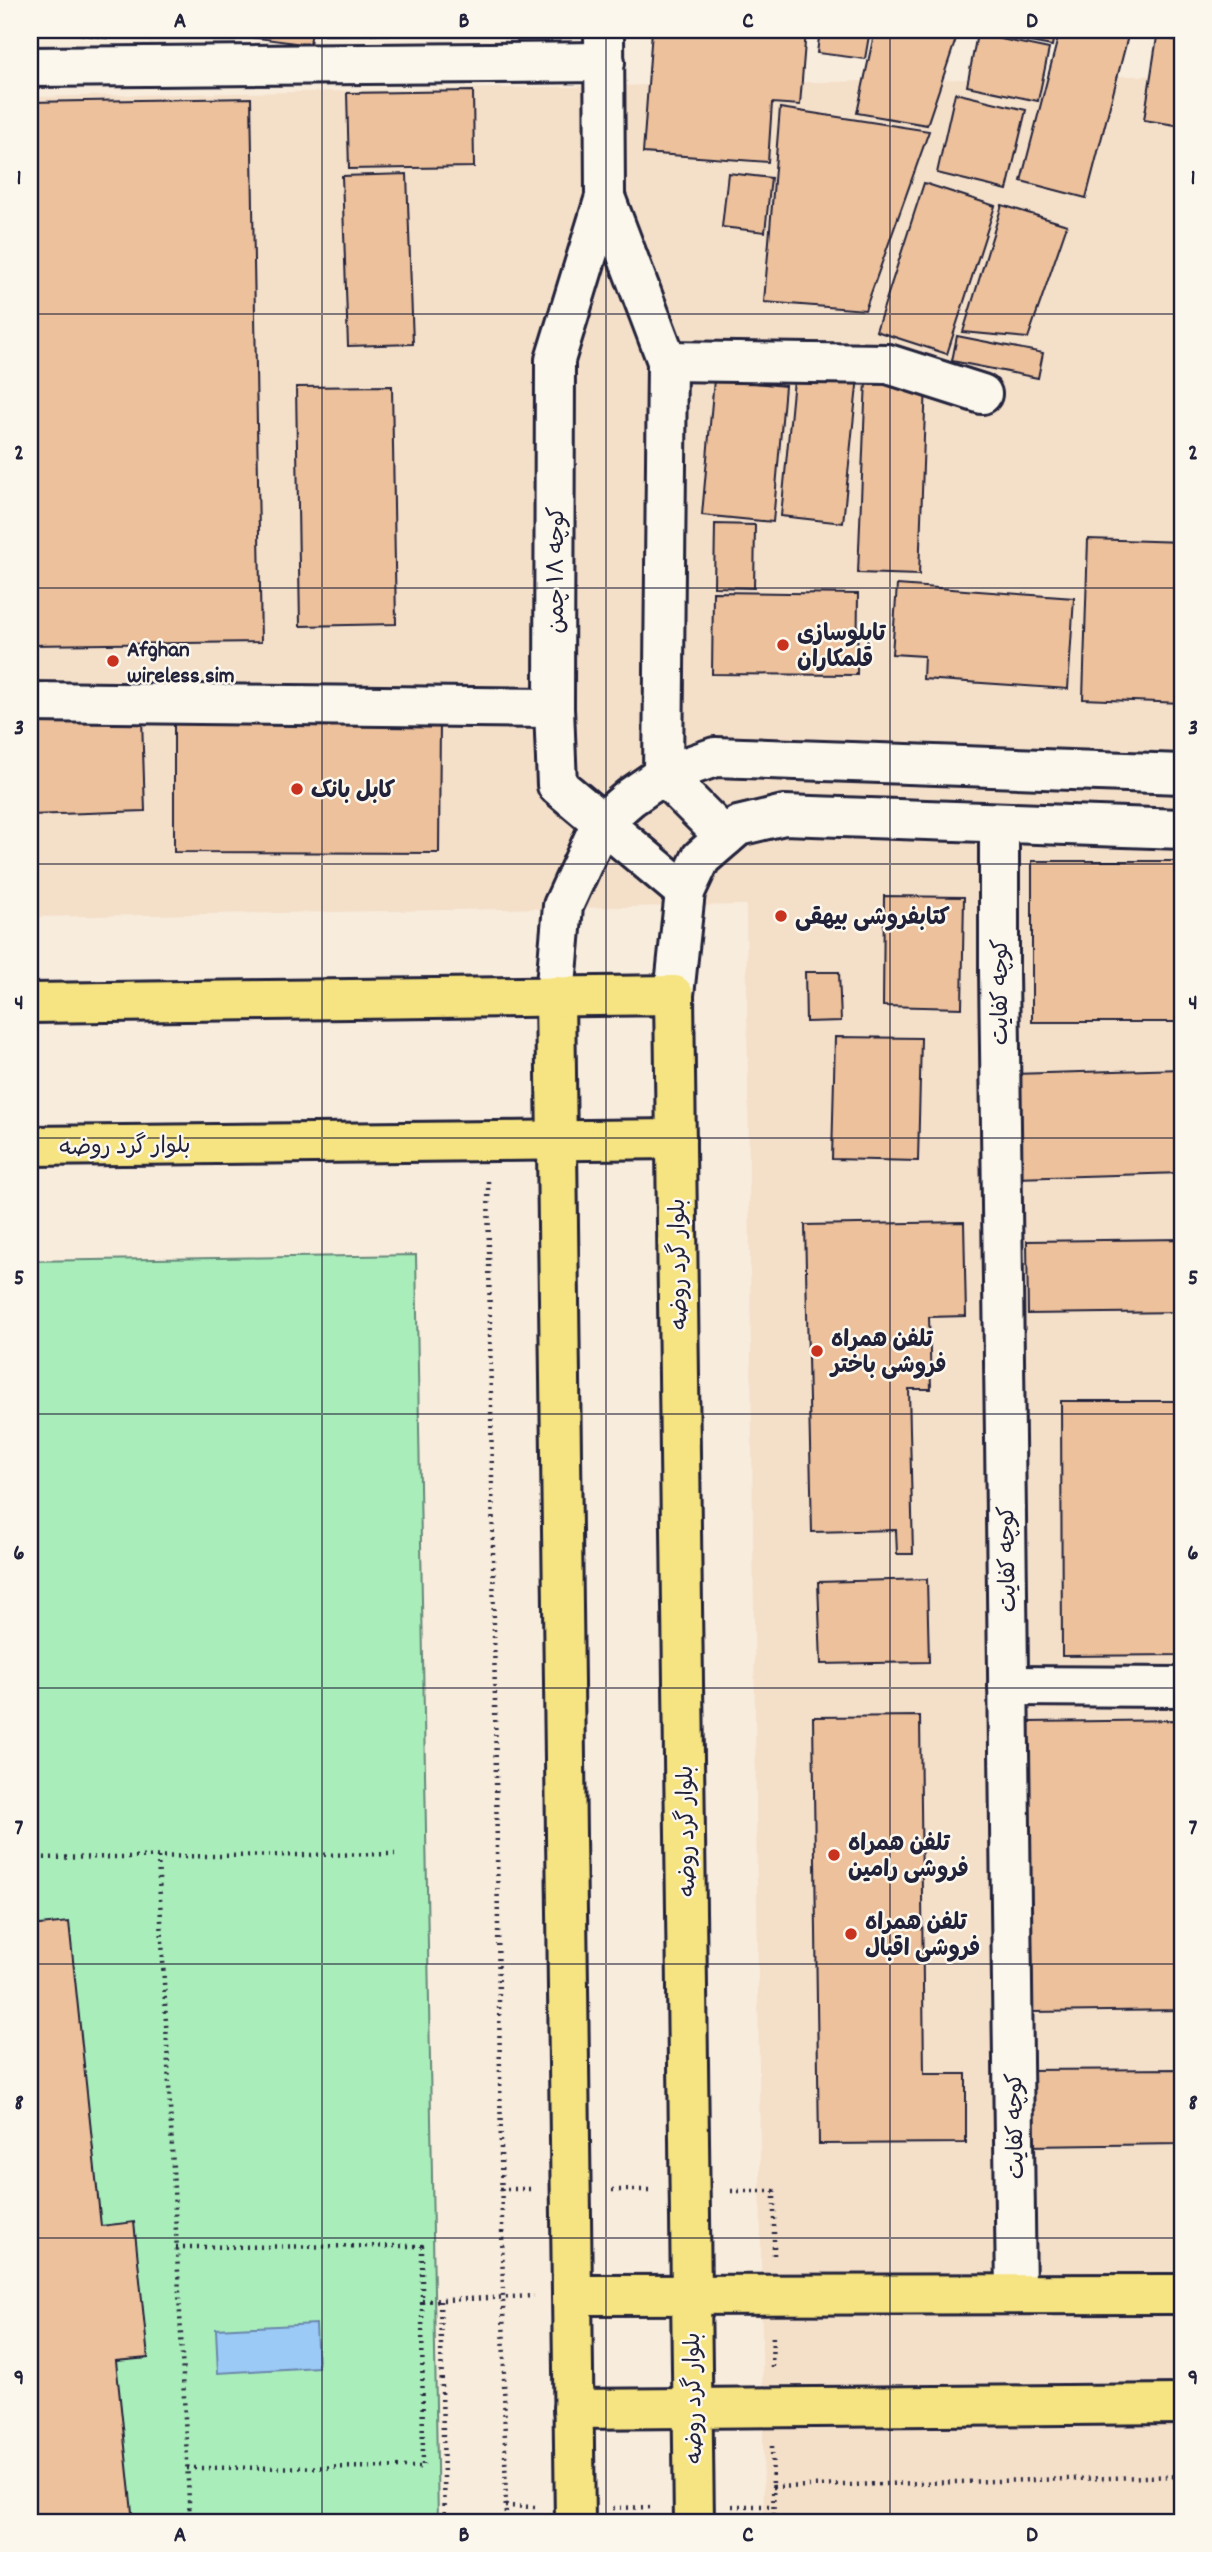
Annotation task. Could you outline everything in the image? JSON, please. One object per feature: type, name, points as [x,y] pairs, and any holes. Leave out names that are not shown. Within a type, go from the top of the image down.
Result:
[{"type":"main road","points":[[30,1003],[674,995]]},
{"type":"main road","name":"بلوار گرد روضه","points":[[674,995],[693,2514]]},
{"type":"main road","points":[[555,996],[575,2515]]},
{"type":"main road","name":"بلوار گرد روضه","points":[[30,1146],[676,1139]]},
{"type":"main road","points":[[572,2295],[1182,2294]]},
{"type":"main road","points":[[573,2409],[1182,2404]]},
{"type":"street","points":[[30,67],[604,46]]},
{"type":"street","name":"كوچه ١٨ چمن","points":[[604,46],[605,197],[555,360],[554,708],[557,785],[685,892]]},
{"type":"street","name":"كوچه ١٨ چمن","points":[[605,197],[667,361],[663,775]]},
{"type":"street","points":[[667,361],[888,363],[982,394]]},
{"type":"street","points":[[30,702],[554,708]]},
{"type":"street","points":[[555,996],[563,906],[601,823],[631,797],[663,775],[715,757],[1182,774]]},
{"type":"street","points":[[663,775],[725,837]]},
{"type":"street","points":[[674,995],[685,892],[701,858],[738,826],[784,815],[1182,829]]},
{"type":"street","name":"کوچه کفایت","points":[[999,823],[1016,2294]]},
{"type":"street","points":[[1008,1686],[1182,1687]]},
{"type":"path","points":[[488,1180],[506,2522]]},
{"type":"path","points":[[30,1858],[395,1854]]},
{"type":"path","points":[[159,1857],[190,2522]]},
{"type":"path","points":[[176,2247],[422,2246],[423,2467],[187,2468]]},
{"type":"path","points":[[422,2301],[502,2297]]},
{"type":"path","points":[[440,2301],[445,2522]]},
{"type":"path","points":[[774,2522],[773,2487],[1182,2476]]},
{"type":"path","points":[[505,2506],[575,2515],[693,2514],[774,2505]]},
{"type":"shaded area","points":[[1182,75],[1182,2522],[764,2522],[746,905],[30,917],[30,97]]},
{"type":"green space","points":[[416,1255],[438,2522],[30,2522],[30,1261]]},
{"type":"water","points":[[316,2324],[318,2367],[218,2373],[216,2329]]},
{"type":"building","points":[[51,30],[108,30],[107,38]]},
{"type":"building","points":[[251,30],[312,30],[310,45],[250,37]]},
{"type":"building","points":[[325,30],[422,30],[422,34],[325,35]]},
{"type":"building","points":[[652,30],[806,30],[800,105],[772,103],[768,162],[643,153]]},
{"type":"building","points":[[820,30],[870,30],[865,59],[817,53]]},
{"type":"building","points":[[875,30],[959,30],[927,125],[857,113]]},
{"type":"building","points":[[984,30],[1055,30],[1052,46],[983,33]]},
{"type":"building","points":[[1060,30],[1103,30],[1128,36],[1086,198],[1021,181]]},
{"type":"building","points":[[977,34],[1049,49],[1038,101],[967,86]]},
{"type":"building","points":[[1157,37],[1182,41],[1182,126],[1144,120]]},
{"type":"building","points":[[473,91],[474,167],[349,169],[347,93]]},
{"type":"building","points":[[955,93],[1026,110],[1007,190],[937,173]]},
{"type":"building","points":[[251,98],[261,642],[31,645],[30,102]]},
{"type":"building","points":[[780,108],[929,131],[865,310],[764,302]]},
{"type":"building","points":[[728,173],[771,178],[765,232],[722,227]]},
{"type":"building","points":[[407,174],[413,344],[348,346],[342,176]]},
{"type":"building","points":[[924,183],[995,206],[947,354],[876,331]]},
{"type":"building","points":[[1002,205],[1067,225],[1028,338],[963,332]]},
{"type":"building","points":[[957,336],[1043,353],[1038,378],[952,361]]},
{"type":"building","points":[[795,369],[858,376],[843,523],[781,516]]},
{"type":"building","points":[[714,379],[785,386],[773,522],[702,515]]},
{"type":"building","points":[[866,379],[926,382],[919,575],[858,573]]},
{"type":"building","points":[[392,386],[396,624],[300,626],[296,387]]},
{"type":"building","points":[[715,524],[755,525],[754,588],[714,587]]},
{"type":"building","points":[[1088,539],[1182,542],[1182,703],[1083,699]]},
{"type":"building","points":[[897,585],[1074,598],[1068,689],[923,679],[924,656],[892,654]]},
{"type":"building","points":[[713,592],[858,594],[857,675],[712,674]]},
{"type":"building","points":[[142,718],[145,811],[30,815],[30,722]]},
{"type":"building","points":[[174,720],[440,720],[439,853],[174,852]]},
{"type":"building","points":[[1032,861],[1182,861],[1182,1022],[1032,1022]]},
{"type":"building","points":[[884,896],[964,897],[962,1008],[883,1006]]},
{"type":"building","points":[[805,972],[839,972],[841,1021],[806,1022]]},
{"type":"building","points":[[835,1037],[921,1038],[918,1161],[832,1159]]},
{"type":"building","points":[[1182,1069],[1182,1173],[1016,1178],[1013,1074]]},
{"type":"building","points":[[964,1222],[966,1316],[929,1317],[931,1389],[909,1389],[913,1554],[897,1554],[896,1530],[812,1532],[805,1225]]},
{"type":"building","points":[[1182,1239],[1182,1312],[1028,1314],[1027,1241]]},
{"type":"building","points":[[1061,1401],[1182,1401],[1182,1655],[1062,1656]]},
{"type":"building","points":[[927,1579],[929,1662],[821,1664],[818,1582]]},
{"type":"building","points":[[920,1716],[924,2074],[966,2074],[966,2143],[819,2144],[813,1717]]},
{"type":"building","points":[[1182,1720],[1182,2010],[1033,2012],[1028,1722]]},
{"type":"building","points":[[69,1922],[101,2226],[134,2222],[148,2358],[116,2361],[133,2522],[30,2522],[30,1926]]},
{"type":"building","points":[[1182,2069],[1182,2144],[1027,2146],[1026,2070]]},
{"type":"building","points":[[1182,2521],[1182,2522],[1101,2522]]},
{"type":"place","name":"تابلوسازی قلمکاران","points":[[783,645]]},
{"type":"place","name":"Afghan wireless sim","points":[[113,661]]},
{"type":"place","name":"کابل بانک","points":[[297,789]]},
{"type":"place","name":"کتابفروشی بیهقی","points":[[781,916]]},
{"type":"place","name":"تلفن همراه فروشی باختر","points":[[817,1351]]},
{"type":"place","name":"تلفن همراه فروشی رامین","points":[[834,1855]]},
{"type":"place","name":"تلفن همراه فروشی اقبال","points":[[851,1934]]}]
